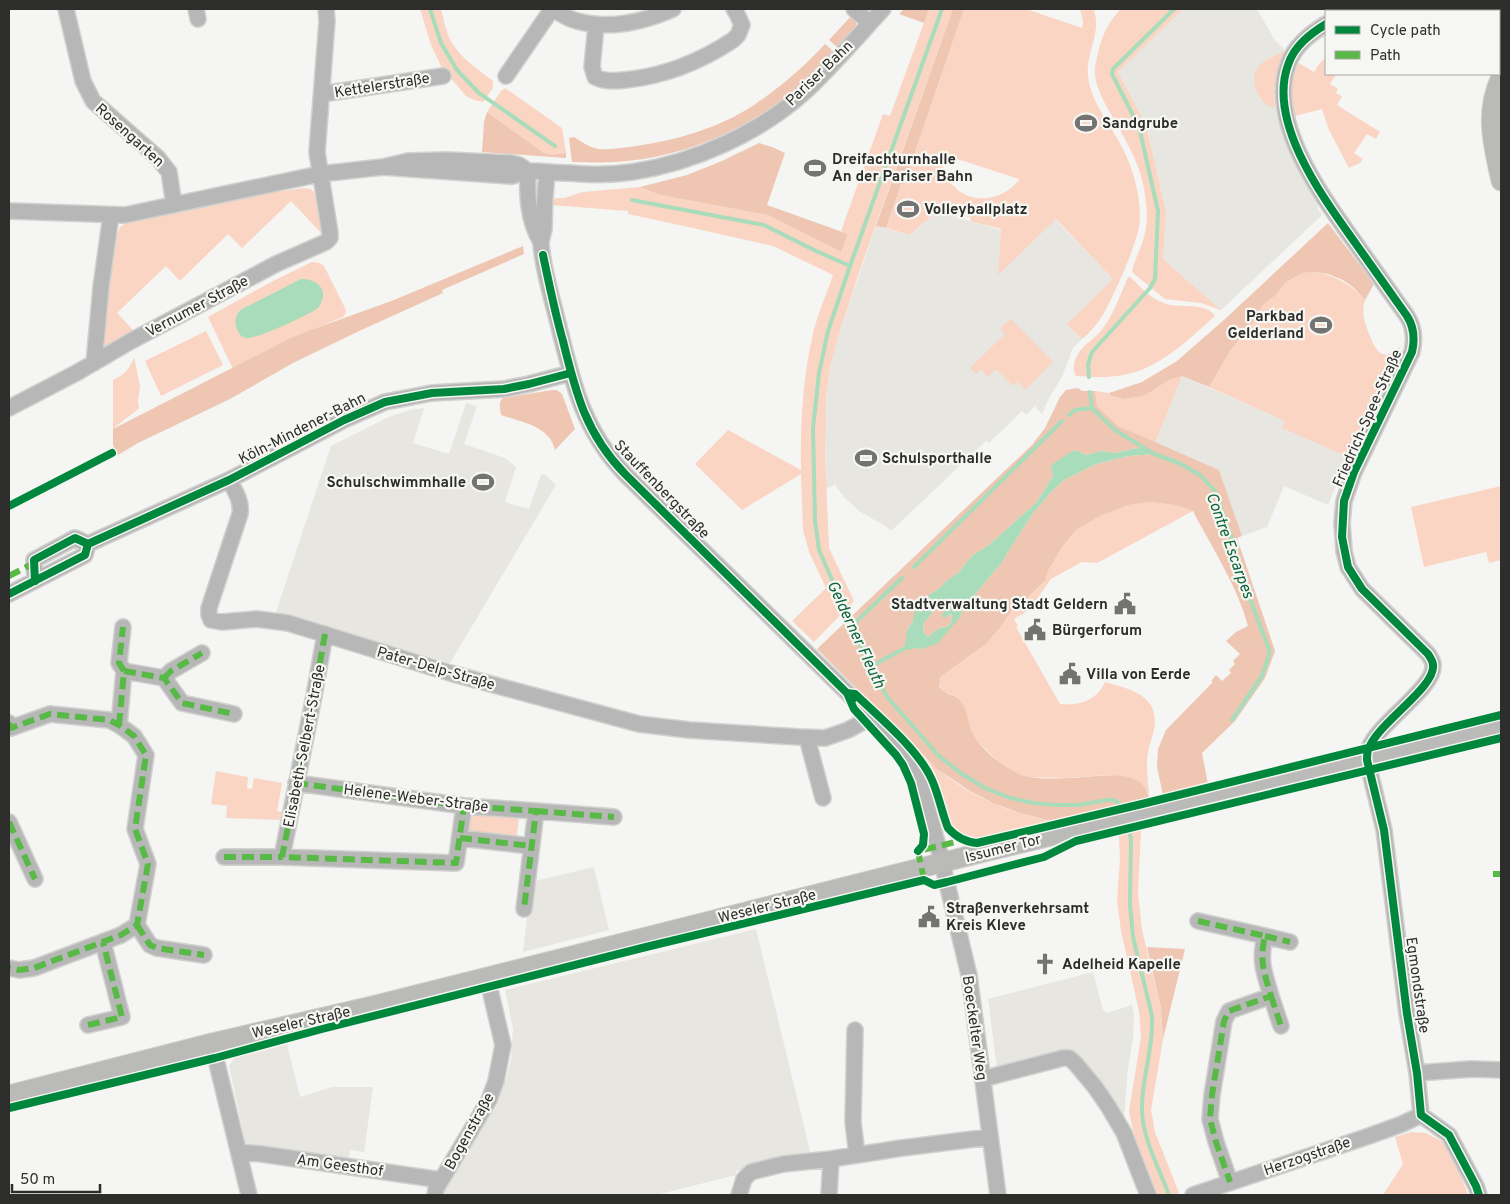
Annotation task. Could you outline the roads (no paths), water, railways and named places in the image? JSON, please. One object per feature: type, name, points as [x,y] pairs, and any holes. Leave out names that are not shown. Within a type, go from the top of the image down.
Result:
[{"type":"main road","points":[[1500,173],[1492,139],[1490,116],[1496,88],[1501,77]]},
{"type":"main road","name":"Issumer Tor","points":[[943,863],[1501,727]]},
{"type":"main road","name":"Weseler Straße","points":[[9,1094],[943,863]]},
{"type":"street","name":"Rosengarten","points":[[66,9],[83,81],[93,101],[158,158],[169,172],[174,205]]},
{"type":"street","name":"Kettelerstraße","points":[[320,174],[317,152],[327,21],[326,9]]},
{"type":"street","points":[[506,76],[552,9],[576,21],[596,25],[627,23],[673,9]]},
{"type":"street","points":[[596,25],[592,67],[595,77],[607,81],[636,79],[666,72],[695,62],[733,40],[738,35],[742,25],[734,9]]},
{"type":"street","points":[[854,9],[870,23]]},
{"type":"street","name":"Pariser Bahn","points":[[547,172],[599,174],[632,172],[671,164],[713,149],[756,126],[791,103],[808,88],[883,9]]},
{"type":"street","name":"Friedrich-Spee-Straße","points":[[1325,25],[1295,50],[1288,65],[1283,89],[1288,123],[1318,188],[1408,316],[1414,340],[1412,352],[1369,441],[1347,492],[1343,517],[1342,537],[1344,551],[1348,567],[1362,589],[1428,654],[1433,666],[1433,672],[1426,685],[1377,735],[1368,748],[1367,760]]},
{"type":"street","name":"Kettelerstraße","points":[[322,94],[443,76]]},
{"type":"street","points":[[9,212],[130,214],[320,174],[383,167],[408,161],[447,160],[510,163],[519,165],[528,171],[547,172]]},
{"type":"street","name":"Stauffenbergstraße","points":[[528,171],[527,193],[529,206],[535,233],[541,242],[570,373],[586,418],[601,445],[616,465],[872,717],[902,750],[918,774],[943,863]]},
{"type":"street","name":"Stauffenbergstraße","points":[[541,242],[544,232],[547,172]]},
{"type":"street","name":"Vernumer Straße","points":[[9,408],[199,304],[276,264],[326,242],[330,238],[330,233],[320,174]]},
{"type":"street","points":[[94,363],[101,287],[111,215]]},
{"type":"street","name":"Köln-Mindener-Bahn","points":[[9,594],[35,581],[34,560],[75,538],[88,544],[229,480],[344,420],[385,402],[432,393],[504,389],[548,380],[570,373]]},
{"type":"street","name":"Pater-Delp-Straße","points":[[229,480],[239,502],[240,514],[209,608],[211,620],[222,622],[268,620],[288,623],[450,673],[629,722],[689,730],[825,738],[836,735],[872,717]]},
{"type":"street","points":[[119,725],[124,671],[119,663],[123,627]]},
{"type":"street","name":"Elisabeth-Selbert-Straße","points":[[282,857],[325,634]]},
{"type":"street","points":[[164,678],[171,671],[202,654]]},
{"type":"street","points":[[124,671],[164,678],[182,703],[234,714]]},
{"type":"street","points":[[10,727],[50,714],[109,720],[134,736],[146,756],[135,829],[148,864],[137,925],[150,944],[157,948],[204,955]]},
{"type":"street","points":[[808,738],[823,798]]},
{"type":"street","name":"Egmondstraße","points":[[1367,760],[1384,836],[1407,1014],[1417,1072],[1420,1114]]},
{"type":"street","name":"Helene-Weber-Straße","points":[[296,783],[464,806],[614,817]]},
{"type":"street","points":[[224,857],[456,863],[464,806]]},
{"type":"street","points":[[524,908],[536,811]]},
{"type":"street","points":[[9,822],[35,879]]},
{"type":"street","points":[[460,838],[531,846]]},
{"type":"street","name":"Boeckelter Weg","points":[[943,863],[969,975],[998,1195]]},
{"type":"street","points":[[1198,921],[1290,942]]},
{"type":"street","points":[[9,968],[19,970],[34,968],[121,935],[137,925]]},
{"type":"street","points":[[1265,936],[1262,962],[1271,996],[1282,1026]]},
{"type":"street","points":[[88,1025],[122,1017],[103,942]]},
{"type":"street","name":"Bogenstraße","points":[[435,1195],[436,1189],[489,1100],[496,1081],[503,1050],[487,976]]},
{"type":"street","points":[[1230,1182],[1210,1119],[1224,1021],[1229,1011],[1271,996]]},
{"type":"street","points":[[855,1030],[853,1122],[857,1155]]},
{"type":"street","points":[[212,1043],[249,1195]]},
{"type":"street","points":[[982,1079],[1069,1058],[1095,1087],[1124,1133],[1148,1195]]},
{"type":"street","points":[[1417,1072],[1471,1069],[1501,1070]]},
{"type":"street","points":[[1420,1114],[1449,1135],[1479,1195]]},
{"type":"street","name":"Herzogstraße","points":[[1193,1195],[1369,1136],[1402,1124],[1420,1114]]},
{"type":"street","points":[[739,1195],[744,1178],[752,1172],[783,1164],[990,1138]]},
{"type":"street","name":"Am Geesthof","points":[[239,1152],[442,1180]]},
{"type":"street","points":[[829,1195],[831,1159]]},
{"type":"waterway","points":[[430,9],[441,43],[457,70],[479,93],[555,146]]},
{"type":"waterway","name":"Gelderner Fleuth","points":[[942,9],[828,331],[819,373],[813,428],[815,520],[819,550],[870,667],[888,698],[939,756],[962,774],[985,788],[1010,798],[1033,803],[1057,805],[1079,805],[1114,800],[1123,806],[1125,813]]},
{"type":"waterway","name":"Contre Escarpes","points":[[1089,377],[1088,364],[1092,352],[1150,288],[1155,279],[1158,211],[1139,127],[1112,74],[1113,69],[1174,9]]},
{"type":"waterway","points":[[632,200],[764,225],[850,266]]},
{"type":"waterway","name":"Contre Escarpes","points":[[1090,392],[1092,408],[1115,430],[1154,454],[1179,463],[1200,475],[1215,491],[1236,551],[1239,570],[1270,652],[1262,676],[1232,720]]},
{"type":"waterway","points":[[1069,415],[1075,410],[1092,408]]},
{"type":"waterway","points":[[914,567],[1062,421]]},
{"type":"waterway","points":[[852,627],[902,578]]},
{"type":"waterway","points":[[870,667],[905,648]]},
{"type":"waterway","name":"Gelderner Fleuth","points":[[1127,823],[1131,839],[1130,904],[1133,937],[1152,1016],[1151,1039],[1144,1084],[1143,1119],[1148,1142],[1169,1195]]},
{"type":"place","name":"Sandgrube","points":[[1086,123]]},
{"type":"place","name":"Dreifachturnhalle An der Pariser Bahn","points":[[815,168]]},
{"type":"place","name":"Volleyballplatz","points":[[908,209]]},
{"type":"place","name":"Parkbad Gelderland","points":[[1321,325]]},
{"type":"place","name":"Schulsporthalle","points":[[866,458]]},
{"type":"place","name":"Schulschwimmhalle","points":[[483,482]]},
{"type":"place","name":"Stadtverwaltung Stadt Geldern","points":[[1125,604]]},
{"type":"place","name":"Bürgerforum","points":[[1035,630]]},
{"type":"place","name":"Villa von Eerde","points":[[1070,674]]},
{"type":"place","name":"Straßenverkehrsamt Kreis Kleve","points":[[929,917]]},
{"type":"place","name":"Adelheid Kapelle","points":[[1045,964]]}]
